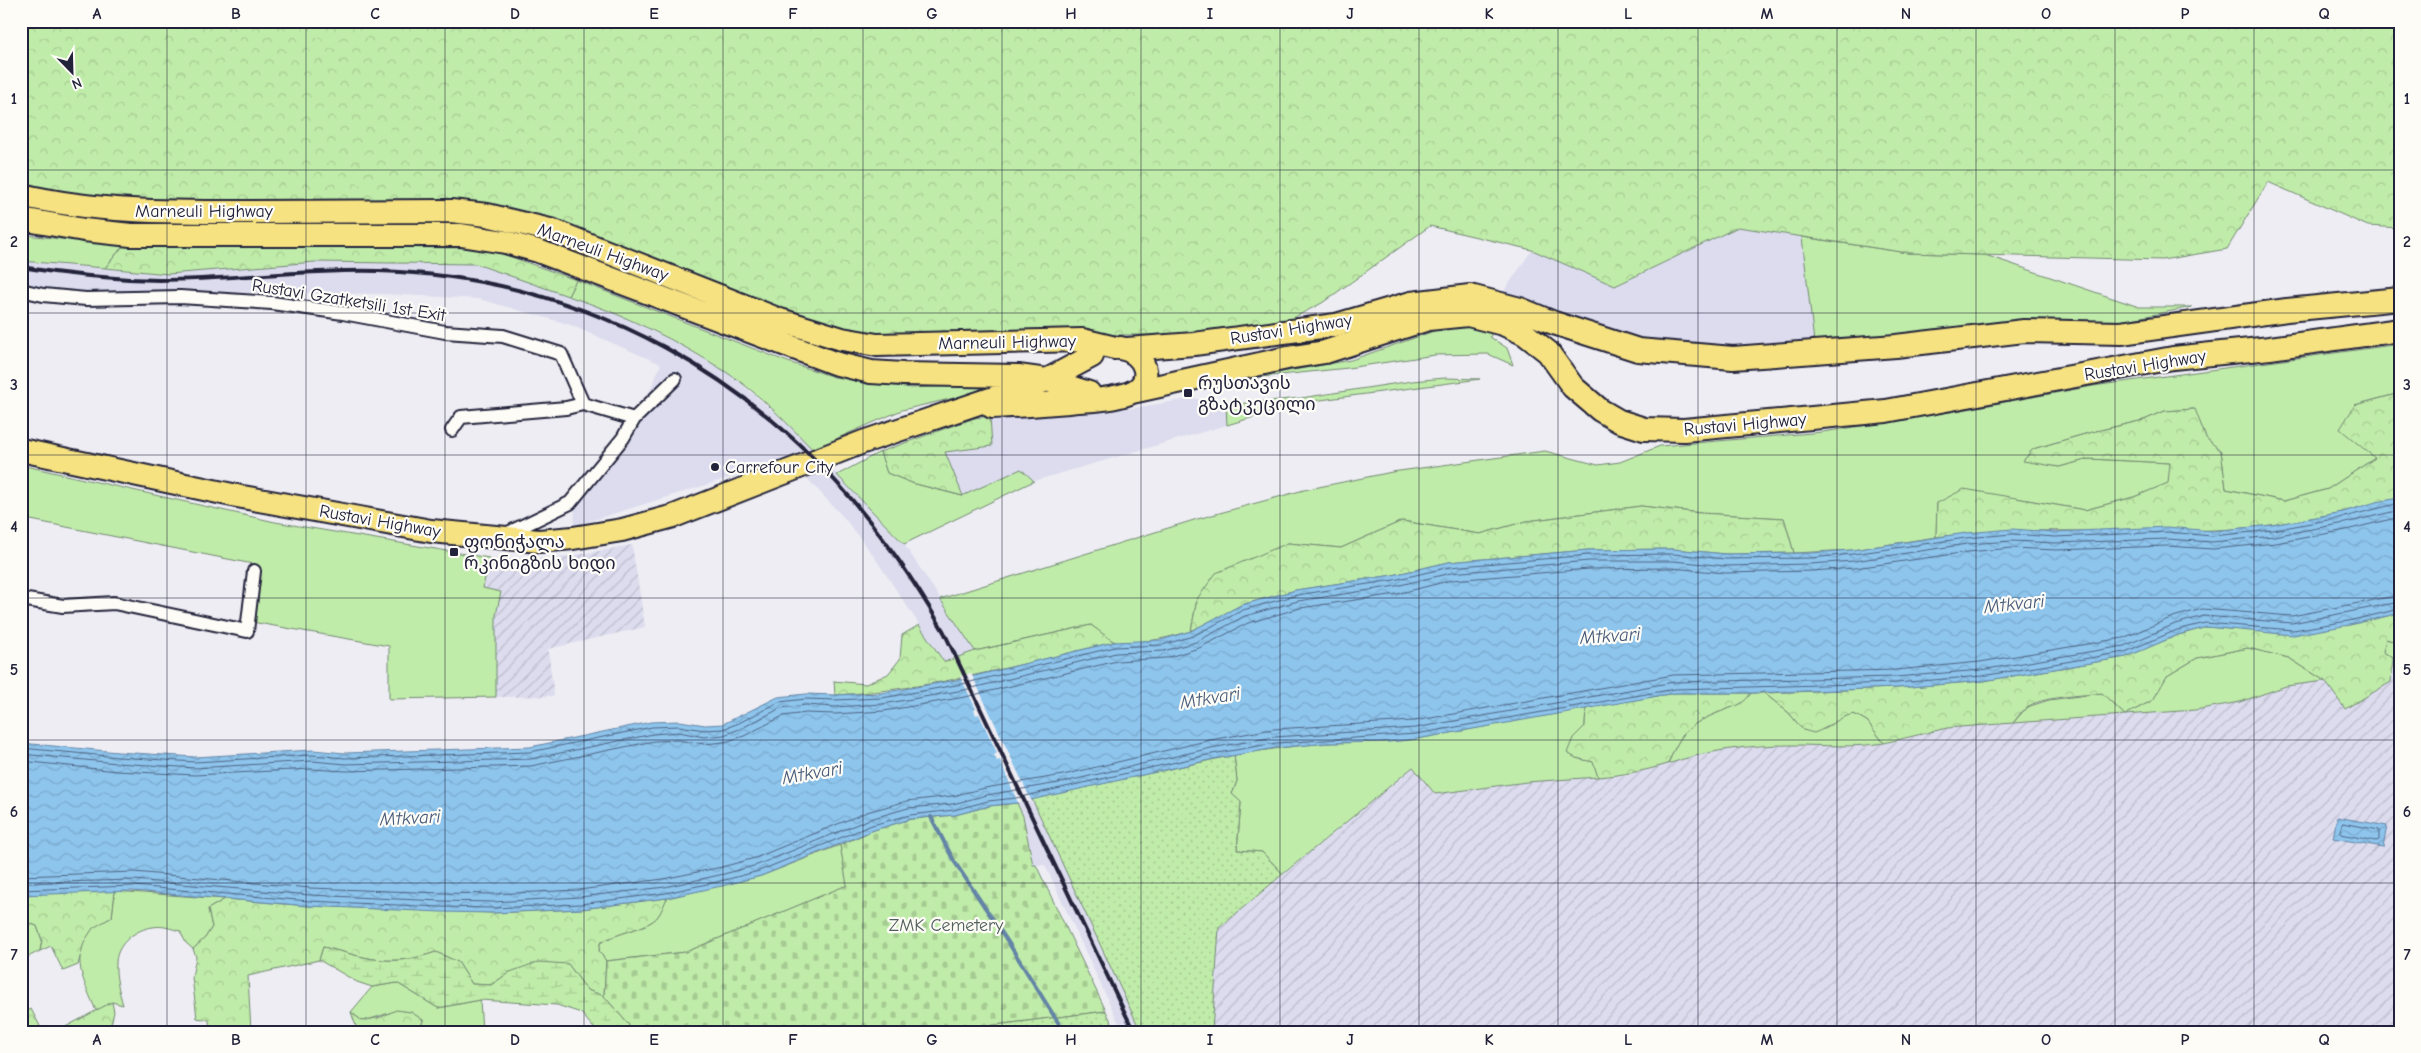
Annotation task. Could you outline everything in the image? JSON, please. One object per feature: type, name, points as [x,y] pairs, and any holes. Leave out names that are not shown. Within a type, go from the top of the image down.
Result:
[{"type":"highway","name":"Marneuli Highway","points":[[21,195],[49,201],[116,210],[451,211],[488,215],[554,231],[780,320],[842,340],[877,345],[1082,340],[1125,349]]},
{"type":"highway","name":"Marneuli Highway","points":[[21,219],[84,230],[131,234],[461,234],[505,242],[538,252],[834,363],[887,373],[998,375],[1047,380],[1097,396]]},
{"type":"highway","name":"Rustavi Highway","points":[[1125,349],[1194,344],[1336,325],[1411,303],[1470,296],[1520,309],[1554,323],[1638,350],[1733,358],[1896,346],[2024,332],[2121,333],[2287,310],[2400,299]]},
{"type":"highway","name":"Rustavi Highway","points":[[1132,392],[1287,358],[1325,352],[1428,318],[1468,314],[1503,324],[1525,334],[1548,352],[1573,386],[1600,410],[1619,421],[1644,429],[1684,430],[1886,411],[2173,358],[2280,347],[2400,330]]},
{"type":"highway","points":[[1125,349],[1142,359],[1145,374],[1142,384],[1132,392],[1097,396],[1083,382],[1082,373],[1085,363],[1092,356],[1125,349]]},
{"type":"highway","name":"Rustavi Highway","points":[[21,450],[237,496],[431,531],[539,541],[622,530],[674,516],[863,442],[1047,380],[1092,356]]},
{"type":"highway","name":"Rustavi Highway","points":[[964,409],[1097,396]]},
{"type":"street","name":"Rustavi Gzatketsili 1st Exit","points":[[21,290],[42,295],[86,299],[180,297],[272,303],[343,313],[444,332],[503,336],[561,354],[583,404]]},
{"type":"street","points":[[498,538],[570,503],[623,438],[634,419],[675,379]]},
{"type":"street","points":[[452,430],[461,417],[566,408],[583,404],[634,419]]},
{"type":"street","points":[[21,599],[63,606],[114,603],[247,632],[254,571]]},
{"type":"shaded area","points":[[1738,227],[1802,237],[1814,342],[1736,350],[1640,343],[1502,294],[1532,250],[1616,286]]},
{"type":"shaded area","points":[[21,261],[168,274],[315,262],[476,264],[602,307],[667,338],[727,372],[785,421],[904,544],[975,651],[944,662],[873,555],[845,519],[789,459],[574,526],[575,506],[627,446],[661,364],[568,324],[479,299],[384,294],[56,291],[21,283]]},
{"type":"shaded area","points":[[1195,398],[1208,403],[1226,405],[1227,425],[1034,481],[1021,469],[963,496],[944,452],[992,446],[990,416],[1133,408]]},
{"type":"shaded area","points":[[632,545],[645,627],[548,649],[554,696],[496,697],[496,615],[501,592],[482,588],[489,558],[554,559]]},
{"type":"shaded area","points":[[2400,657],[2400,1032],[1212,1032],[1219,928],[1413,767],[1435,794],[1527,782],[1627,775],[1699,753],[1736,748],[1791,745],[1866,746],[1897,741],[1947,728],[2195,710],[2240,702],[2286,686],[2325,681],[2345,709],[2391,682],[2393,658]]},
{"type":"shaded area","points":[[1032,799],[1141,1032],[1123,1032],[1045,865],[1033,865],[1023,816],[1017,803]]},
{"type":"green space","points":[[21,21],[2400,21],[2400,228],[2368,226],[2268,182],[2227,249],[2162,260],[1908,253],[1738,227],[1615,286],[1532,250],[1430,226],[1322,303],[1287,321],[1205,336],[1061,334],[879,337],[793,316],[486,205],[94,203],[21,186]]},
{"type":"green space","points":[[21,234],[123,246],[105,268],[21,261]]},
{"type":"green space","points":[[1802,237],[1908,253],[1985,255],[2139,307],[2192,307],[2111,323],[2018,323],[1814,342]]},
{"type":"green space","points":[[123,246],[486,248],[576,280],[568,296],[476,264],[315,262],[168,274],[105,268]]},
{"type":"green space","points":[[576,280],[788,362],[834,377],[911,388],[1019,383],[902,410],[840,437],[816,453],[762,399],[726,372],[688,349],[649,329],[609,311],[568,296]]},
{"type":"green space","points":[[1464,326],[1493,331],[1490,337],[1507,348],[1513,365],[1488,354],[1435,355],[1348,368],[1242,379],[1351,360],[1437,330]]},
{"type":"green space","points":[[2400,344],[2400,393],[2355,405],[2375,458],[2328,489],[2284,501],[2226,489],[2221,451],[2206,438],[2194,409],[2165,411],[2144,420],[2092,432],[2033,449],[2024,460],[2059,467],[2089,459],[2171,463],[2169,483],[2134,497],[2085,510],[2021,499],[1937,503],[1936,537],[1852,550],[1794,553],[1784,518],[1701,513],[1641,506],[1527,521],[1480,534],[1402,521],[1341,548],[1288,543],[1197,599],[1191,631],[1140,642],[1120,643],[1113,641],[1091,625],[975,651],[940,599],[1194,520],[1304,490],[1392,472],[1545,451],[1598,465],[1620,462],[1660,446],[1823,432],[1956,411],[2093,386]]},
{"type":"green space","points":[[1445,378],[1480,379],[1305,402],[1227,425],[1226,405],[1301,398],[1412,381]]},
{"type":"green space","points":[[2400,393],[2400,498],[2309,518],[2245,528],[2143,532],[2005,532],[1936,537],[1937,503],[1964,489],[2085,510],[2134,497],[2168,483],[2170,463],[2089,459],[2059,467],[2023,461],[2033,449],[2092,432],[2144,420],[2165,411],[2195,409],[2206,438],[2221,451],[2226,489],[2284,501],[2328,489],[2375,458],[2340,429],[2355,405]]},
{"type":"green space","points":[[990,416],[992,446],[945,452],[963,496],[912,483],[887,473],[880,452],[974,418]]},
{"type":"green space","points":[[880,452],[887,473],[912,483],[962,496],[1021,469],[1034,481],[904,544],[837,475]]},
{"type":"green space","points":[[21,465],[275,522],[489,558],[483,588],[501,592],[496,615],[496,697],[389,699],[389,646],[246,621],[258,565],[21,518]]},
{"type":"green space","points":[[1641,506],[1701,513],[1784,518],[1794,553],[1726,554],[1673,549],[1588,550],[1449,562],[1393,575],[1296,590],[1241,605],[1191,631],[1197,599],[1216,573],[1288,543],[1341,548],[1402,521],[1480,534],[1527,521]]},
{"type":"green space","points":[[2400,613],[2400,643],[2386,639],[2383,652],[2393,658],[2391,682],[2345,709],[2325,681],[2289,658],[2248,648],[2197,658],[2167,676],[2153,700],[2125,715],[2102,693],[2062,697],[2033,704],[2024,710],[2013,723],[1947,728],[1884,743],[1867,721],[1854,714],[1814,733],[1803,730],[1789,713],[1764,693],[1897,688],[1983,681],[2126,657],[2178,635],[2207,627],[2229,629],[2349,625]]},
{"type":"green space","points":[[919,625],[944,662],[975,651],[1091,625],[1114,642],[941,682],[906,688],[835,695],[834,681],[866,684],[888,674],[900,659],[902,635]]},
{"type":"green space","points":[[2386,639],[2400,643],[2400,657],[2393,658],[2383,652]]},
{"type":"green space","points":[[2248,648],[2289,658],[2325,681],[2286,686],[2240,702],[2195,710],[2125,715],[2153,700],[2167,676],[2197,658]]},
{"type":"green space","points":[[1675,693],[1751,693],[1741,703],[1701,720],[1688,730],[1677,744],[1668,764],[1650,769],[1598,777],[1593,762],[1576,758],[1567,753],[1573,738],[1585,726],[1586,708]]},
{"type":"green space","points":[[1751,693],[1764,693],[1789,713],[1803,730],[1825,729],[1841,716],[1854,714],[1867,721],[1884,743],[1849,746],[1792,745],[1744,747],[1698,755],[1668,764],[1677,744],[1688,730],[1701,720],[1741,703]]},
{"type":"green space","points":[[2102,693],[2125,715],[2013,723],[2027,707],[2049,700]]},
{"type":"green space","points":[[1586,708],[1585,726],[1573,738],[1576,758],[1594,762],[1598,777],[1527,782],[1435,794],[1413,767],[1283,874],[1262,852],[1237,850],[1241,803],[1232,794],[1237,781],[1234,755],[1317,744],[1417,739]]},
{"type":"green space","points":[[1234,755],[1237,781],[1232,794],[1241,802],[1237,850],[1262,852],[1283,874],[1219,928],[1212,1032],[1141,1032],[1032,799]]},
{"type":"green space","name":"ZMK Cemetery","points":[[1017,803],[1023,816],[1033,865],[1036,865],[1106,1011],[940,1032],[629,1032],[629,1025],[604,996],[606,961],[686,952],[847,885],[840,845],[874,830],[911,819],[955,815],[989,806]]},
{"type":"green space","points":[[840,845],[848,885],[686,952],[606,961],[599,951],[600,943],[606,939],[648,924],[654,920],[667,898],[761,876]]},
{"type":"green space","points":[[115,891],[225,899],[208,909],[212,927],[205,938],[193,949],[186,943],[180,931],[164,927],[147,928],[128,938],[117,955],[116,962],[117,978],[123,1005],[112,1002],[96,1011],[81,970],[81,950],[85,939],[92,929],[112,917]]},
{"type":"green space","points":[[115,891],[112,917],[93,928],[84,942],[78,965],[63,971],[51,946],[40,951],[42,940],[37,926],[21,920],[21,895]]},
{"type":"green space","points":[[667,898],[661,912],[654,920],[600,943],[599,951],[606,961],[604,996],[587,990],[568,964],[510,972],[491,985],[472,984],[458,962],[436,952],[405,960],[379,960],[323,947],[319,960],[248,976],[251,1032],[210,1032],[209,1020],[197,1018],[192,977],[196,957],[193,949],[205,938],[212,927],[208,909],[225,899],[309,906],[493,913],[581,909]]},
{"type":"green space","points":[[21,920],[37,926],[42,940],[40,951],[21,960]]},
{"type":"green space","points":[[323,947],[379,960],[405,960],[436,952],[458,962],[472,984],[491,985],[510,972],[538,962],[568,964],[587,990],[604,996],[629,1025],[629,1032],[597,1032],[581,1013],[557,1005],[480,1000],[438,1008],[397,983],[372,987],[357,982],[319,960]]},
{"type":"green space","points":[[397,983],[438,1008],[480,1000],[482,1032],[420,1032],[423,1020],[407,1012],[393,1012],[362,1021],[351,1012],[372,987]]},
{"type":"green space","points":[[112,1002],[114,1012],[109,1032],[56,1032]]},
{"type":"green space","points":[[31,1009],[43,1032],[21,1032],[21,1014]]},
{"type":"green space","points":[[396,1010],[411,1012],[423,1020],[420,1032],[358,1032],[351,1012],[362,1021],[381,1017]]},
{"type":"green space","points":[[1106,1011],[1116,1032],[940,1032]]},
{"type":"water","name":"Mtkvari","points":[[2400,498],[2400,613],[2293,635],[2207,627],[2178,635],[2126,657],[1983,681],[1897,688],[1751,693],[1675,693],[1417,739],[1389,742],[1328,743],[1276,748],[1214,759],[1017,803],[989,806],[955,815],[911,819],[874,830],[761,876],[667,898],[581,909],[493,913],[441,912],[309,906],[133,891],[21,895],[21,743],[195,757],[313,750],[345,753],[530,747],[651,722],[680,721],[705,725],[723,724],[778,697],[806,694],[881,693],[962,679],[1114,642],[1161,640],[1191,631],[1241,605],[1296,590],[1393,575],[1449,562],[1588,550],[1673,549],[1726,554],[1810,553],[1852,550],[1966,533],[2012,529],[2055,532],[2167,527],[2212,531],[2272,525],[2343,512],[2376,502]]},
{"type":"water","points":[[2337,817],[2387,826],[2383,847],[2333,838]]},
{"type":"pier","points":[[971,673],[1032,802],[1018,803],[1000,760],[997,761],[994,755],[997,753],[979,714],[976,715],[974,710],[976,709],[960,676]]},
{"type":"waterway","points":[[931,817],[954,861],[1008,942],[1064,1032]]},
{"type":"railway","points":[[21,267],[90,276],[159,280],[351,271],[378,271],[455,278],[528,293],[599,316],[666,348],[729,387],[787,433],[841,487],[889,547],[924,599],[944,632],[1134,1032]]},
{"type":"place","name":"რუსთავის გზატკეცილი","points":[[1188,393]]},
{"type":"place","name":"Carrefour City","points":[[715,467]]},
{"type":"place","name":"ფონიჭალა რკინიგზის ხიდი","points":[[454,552]]}]
